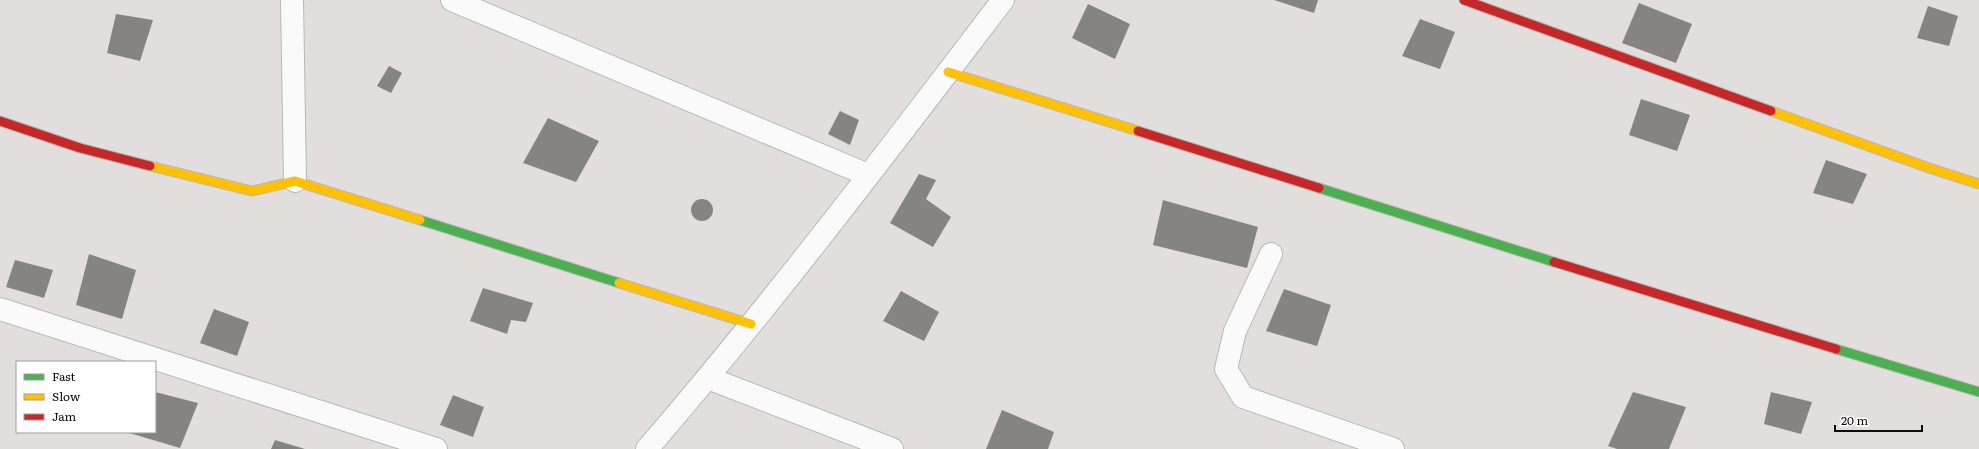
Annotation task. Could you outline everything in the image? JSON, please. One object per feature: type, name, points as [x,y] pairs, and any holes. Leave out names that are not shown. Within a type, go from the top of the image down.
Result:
[{"type":"street","points":[[452,0],[868,175]]},
{"type":"street","points":[[647,449],[708,378],[751,324],[1003,0]]},
{"type":"street","points":[[1464,0],[1929,168],[1979,184]]},
{"type":"street","points":[[289,1],[295,181]]},
{"type":"street","points":[[948,72],[1775,331],[1979,392]]},
{"type":"street","points":[[0,121],[80,148],[252,191],[295,181],[751,324]]},
{"type":"street","points":[[1271,254],[1236,331],[1226,369],[1243,397],[1393,449]]},
{"type":"street","points":[[0,309],[436,449]]},
{"type":"street","points":[[708,378],[892,449]]},
{"type":"building","points":[[1274,0],[1318,0],[1314,13]]},
{"type":"building","points":[[1639,3],[1692,24],[1676,63],[1622,43]]},
{"type":"building","points":[[1088,4],[1130,24],[1115,59],[1072,38]]},
{"type":"building","points":[[1928,6],[1958,16],[1949,46],[1917,38]]},
{"type":"building","points":[[116,14],[153,20],[140,61],[107,53]]},
{"type":"building","points":[[1420,19],[1455,32],[1440,69],[1402,56]]},
{"type":"building","points":[[389,66],[402,73],[391,93],[377,86]]},
{"type":"building","points":[[1641,99],[1690,115],[1677,151],[1629,135]]},
{"type":"building","points":[[840,111],[859,120],[850,145],[828,134]]},
{"type":"building","points":[[548,118],[599,141],[576,182],[523,163]]},
{"type":"building","points":[[1826,160],[1867,174],[1853,204],[1813,193]]},
{"type":"building","points":[[919,174],[936,180],[926,199],[951,217],[933,247],[890,223]]},
{"type":"building","points":[[702,199],[710,202],[713,210],[710,218],[702,221],[694,218],[691,210],[694,202]]},
{"type":"building","points":[[1163,200],[1258,227],[1247,268],[1153,245]]},
{"type":"building","points":[[89,254],[136,270],[122,319],[76,305]]},
{"type":"building","points":[[15,260],[53,270],[44,298],[6,287]]},
{"type":"building","points":[[483,288],[533,303],[526,322],[511,320],[507,334],[470,321]]},
{"type":"building","points":[[1284,289],[1331,305],[1317,346],[1266,331]]},
{"type":"building","points":[[901,291],[939,312],[924,341],[883,321]]},
{"type":"building","points":[[214,309],[249,322],[237,356],[200,343]]},
{"type":"building","points":[[156,392],[198,403],[180,448],[129,433],[156,433]]},
{"type":"building","points":[[1633,392],[1686,407],[1669,449],[1617,449],[1608,446]]},
{"type":"building","points":[[1771,392],[1812,402],[1801,434],[1764,424]]},
{"type":"building","points":[[453,395],[484,407],[473,437],[440,425]]},
{"type":"building","points":[[1002,410],[1054,432],[1048,449],[986,449]]},
{"type":"building","points":[[275,440],[305,449],[271,449]]},
{"type":"traffic: fast","points":[[1319,188],[1554,262]]},
{"type":"traffic: fast","points":[[420,220],[619,283]]},
{"type":"traffic: fast","points":[[1836,349],[1979,392]]},
{"type":"traffic: slow","points":[[948,72],[1138,131]]},
{"type":"traffic: slow","points":[[1771,111],[1929,168],[1979,184]]},
{"type":"traffic: slow","points":[[150,166],[252,191],[295,181],[420,220]]},
{"type":"traffic: slow","points":[[619,283],[751,324]]},
{"type":"traffic: jam","points":[[1464,0],[1771,111]]},
{"type":"traffic: jam","points":[[0,121],[80,148],[150,166]]},
{"type":"traffic: jam","points":[[1138,131],[1319,188]]},
{"type":"traffic: jam","points":[[1554,262],[1836,349]]}]
